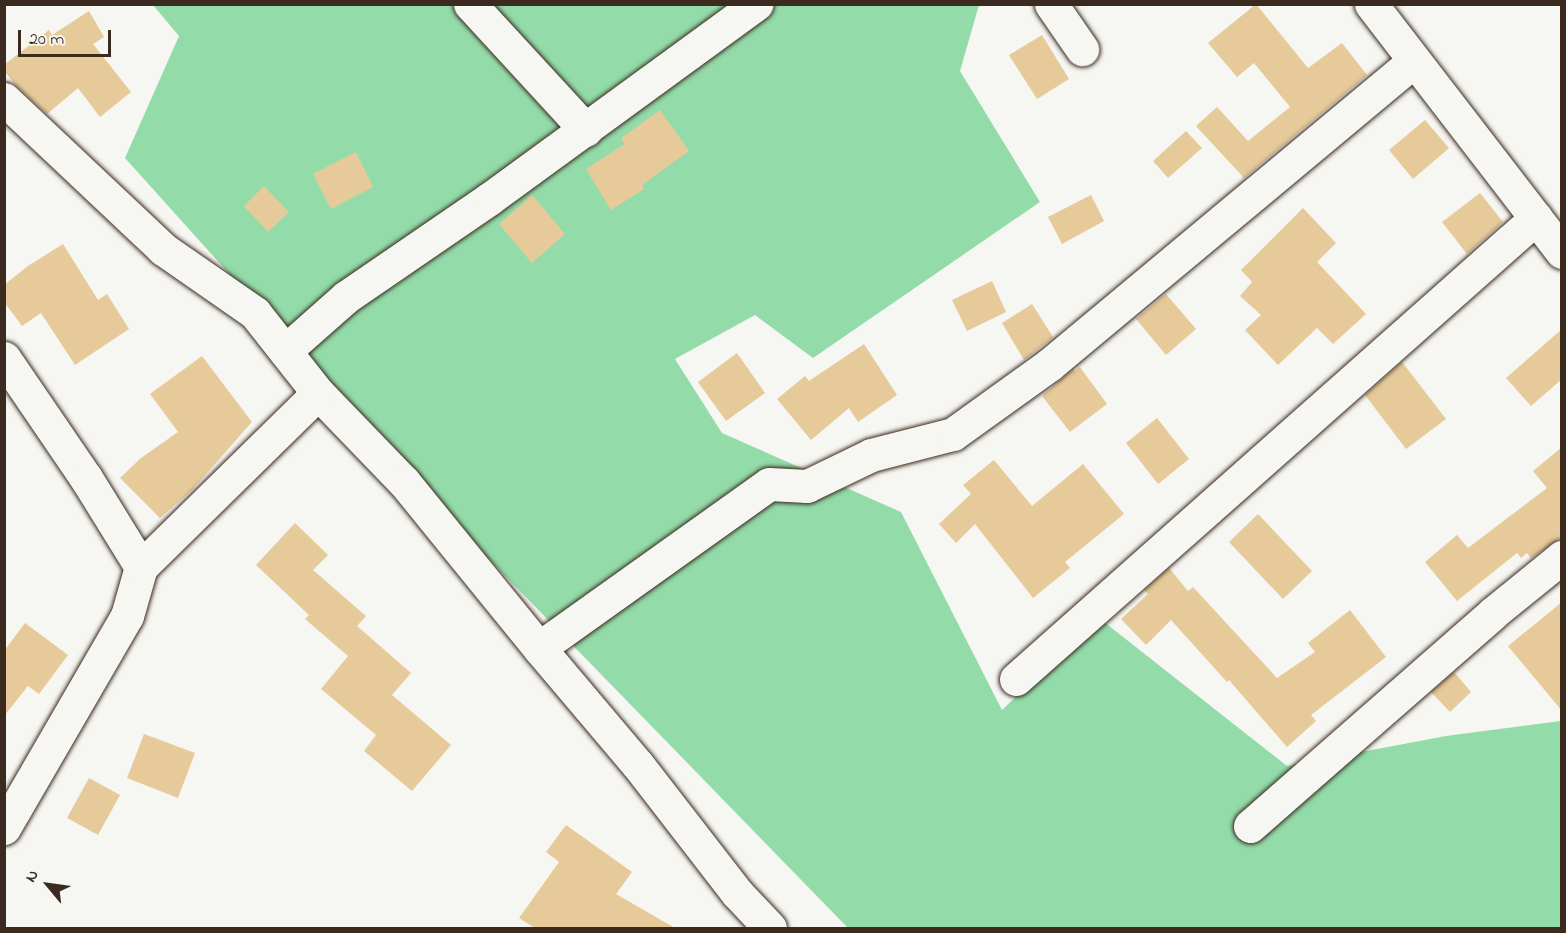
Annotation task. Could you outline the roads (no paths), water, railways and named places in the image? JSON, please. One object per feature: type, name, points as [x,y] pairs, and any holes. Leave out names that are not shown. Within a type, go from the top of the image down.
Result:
[{"type":"street","points":[[470,4],[586,130]]},
{"type":"street","points":[[285,351],[346,297],[586,130],[756,4]]},
{"type":"street","points":[[1051,4],[1082,50]]},
{"type":"street","points":[[1371,4],[1562,252]]},
{"type":"street","points":[[539,648],[769,484],[807,486],[871,455],[953,434],[1049,365],[1414,61]]},
{"type":"street","points":[[4,99],[163,249],[255,313],[318,393],[404,482],[638,765],[737,892],[770,928]]},
{"type":"street","points":[[1017,679],[1536,218]]},
{"type":"street","points":[[4,358],[86,478],[141,567]]},
{"type":"street","points":[[4,828],[127,616],[141,567],[318,393]]},
{"type":"street","points":[[1250,826],[1493,613],[1562,557]]}]
